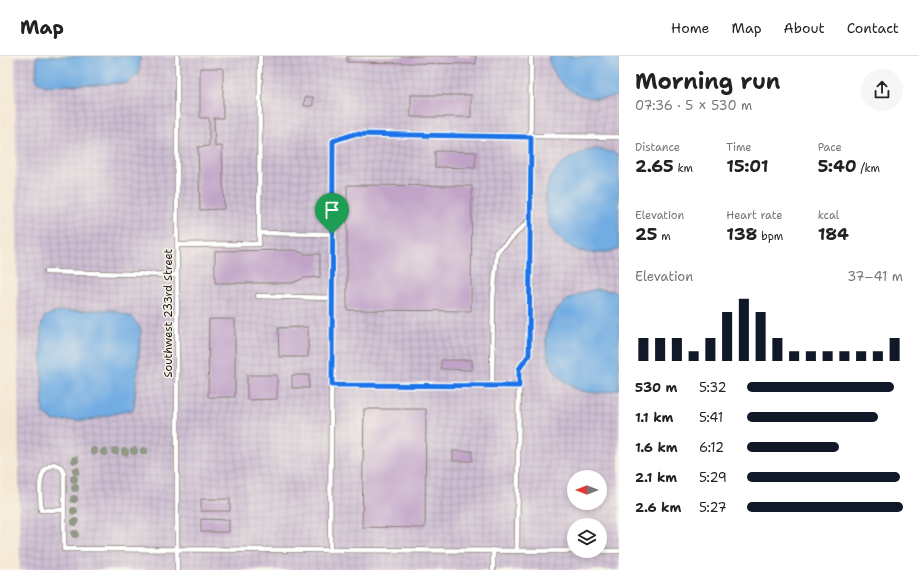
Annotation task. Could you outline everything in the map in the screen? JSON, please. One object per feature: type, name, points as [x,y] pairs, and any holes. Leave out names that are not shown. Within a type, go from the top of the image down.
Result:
[{"type":"lane","name":"Southwest 233rd Street","points":[[177,56],[178,570]]},
{"type":"lane","points":[[177,245],[259,244],[260,56]]},
{"type":"lane","points":[[517,550],[519,369],[529,355],[531,56]]},
{"type":"lane","points":[[330,550],[333,141],[354,134],[619,137]]},
{"type":"lane","points":[[492,385],[493,298],[497,252],[530,220]]},
{"type":"lane","points":[[259,233],[332,234]]},
{"type":"lane","points":[[46,272],[177,274]]},
{"type":"lane","points":[[258,296],[332,298]]},
{"type":"lane","points":[[332,385],[519,386]]},
{"type":"lane","points":[[64,510],[41,510],[41,473],[46,466],[54,464],[61,468],[64,473],[64,510],[64,549],[567,551]]},
{"type":"lane","points":[[493,550],[493,570]]},
{"type":"lane","points":[[607,551],[619,551]]},
{"type":"shaded area","points":[[15,56],[619,56],[619,570],[20,570]]},
{"type":"water","points":[[37,56],[140,56],[139,74],[127,83],[45,86],[36,80]]},
{"type":"water","points":[[548,56],[619,56],[619,95],[607,98],[596,98],[574,92],[565,86],[558,78],[552,68]]},
{"type":"water","points":[[596,149],[613,152],[619,155],[619,249],[592,253],[571,247],[555,233],[547,215],[546,194],[553,175],[569,159]]},
{"type":"water","points":[[597,289],[613,291],[619,294],[619,389],[593,393],[572,386],[556,373],[548,354],[546,334],[554,315],[570,299]]},
{"type":"water","points":[[113,310],[132,317],[141,329],[134,409],[89,420],[54,421],[43,413],[41,328],[44,317],[60,311]]},
{"type":"building","points":[[347,56],[476,56],[476,64],[347,62]]},
{"type":"building","points":[[200,68],[223,68],[223,118],[214,118],[215,147],[222,146],[224,209],[200,210],[198,147],[209,146],[209,118],[200,118]]},
{"type":"building","points":[[411,95],[471,95],[471,117],[411,117]]},
{"type":"building","points":[[305,97],[313,97],[313,106],[304,106]]},
{"type":"building","points":[[435,151],[476,152],[475,168],[435,167]]},
{"type":"building","points":[[347,185],[472,186],[471,311],[347,310]]},
{"type":"building","points":[[295,250],[305,254],[320,254],[320,277],[304,278],[293,283],[215,283],[215,251]]},
{"type":"building","points":[[209,319],[235,319],[235,397],[208,397]]},
{"type":"building","points":[[308,327],[308,357],[279,357],[278,328]]},
{"type":"building","points":[[441,360],[472,360],[472,370],[441,369]]},
{"type":"building","points":[[247,375],[277,375],[277,399],[247,400]]},
{"type":"building","points":[[292,375],[309,375],[309,388],[292,388]]},
{"type":"building","points":[[364,409],[426,409],[425,528],[362,527]]},
{"type":"building","points":[[453,451],[472,451],[472,461],[453,461]]},
{"type":"building","points":[[201,499],[230,499],[230,511],[201,511]]},
{"type":"building","points":[[201,519],[229,520],[229,532],[201,532]]},
{"type":"route","points":[[354,134],[531,137],[529,355],[519,369],[519,386],[332,385],[332,234],[333,141],[354,134]]}]
